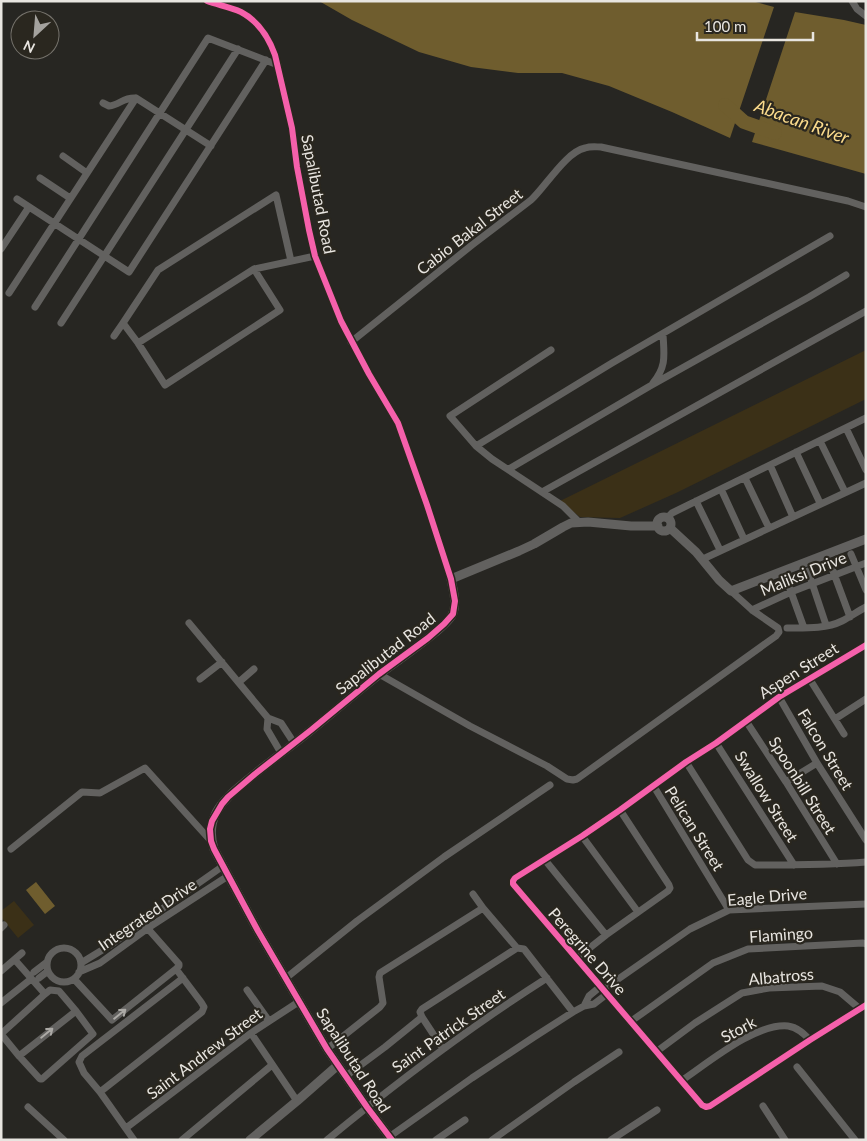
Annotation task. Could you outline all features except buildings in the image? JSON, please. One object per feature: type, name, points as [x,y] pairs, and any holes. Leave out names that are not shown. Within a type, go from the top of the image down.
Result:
[{"type":"street","name":"Sapalibutad Road","points":[[207,1],[240,12],[258,24],[271,44],[278,65],[292,128],[315,256],[351,342],[398,423],[451,580],[455,602],[453,614],[428,638],[379,674],[244,783],[222,804],[212,821],[210,829],[214,849],[228,876],[327,1049],[390,1138]]},
{"type":"street","points":[[852,1],[857,9],[866,16]]},
{"type":"street","points":[[35,307],[208,38],[278,65]]},
{"type":"street","points":[[61,323],[238,49]]},
{"type":"street","points":[[17,199],[129,272],[266,60]]},
{"type":"street","points":[[103,103],[113,106],[124,99],[136,98],[211,146]]},
{"type":"street","points":[[9,293],[136,98]]},
{"type":"street","name":"Cabio Bakal Street","points":[[351,342],[531,200],[573,153],[583,148],[602,148],[829,197],[866,207]]},
{"type":"street","points":[[62,156],[87,173]]},
{"type":"street","points":[[40,178],[70,198]]},
{"type":"street","points":[[114,336],[158,270],[276,195],[291,261]]},
{"type":"street","points":[[1,249],[29,207]]},
{"type":"street","points":[[476,446],[612,363],[830,236]]},
{"type":"street","points":[[138,342],[254,269],[315,256]]},
{"type":"street","points":[[123,323],[138,342],[165,385],[280,310],[254,269]]},
{"type":"street","points":[[509,469],[650,386],[846,275]]},
{"type":"street","points":[[542,492],[866,311]]},
{"type":"street","points":[[650,386],[660,375],[664,366],[663,334]]},
{"type":"street","points":[[551,350],[450,416],[476,446],[492,459],[563,506],[579,522]]},
{"type":"street","points":[[670,528],[664,531],[659,529],[658,521],[660,518],[667,518],[672,513],[866,418]]},
{"type":"street","points":[[846,428],[866,470]]},
{"type":"street","points":[[820,441],[845,492]]},
{"type":"street","points":[[796,452],[820,504]]},
{"type":"street","points":[[770,465],[793,516]]},
{"type":"street","points":[[745,478],[769,528]]},
{"type":"street","points":[[703,558],[866,483]]},
{"type":"street","points":[[721,489],[744,539]]},
{"type":"street","points":[[696,502],[720,550]]},
{"type":"street","points":[[667,518],[671,522],[670,528]]},
{"type":"street","points":[[451,580],[534,544],[563,526],[579,522],[658,526]]},
{"type":"street","points":[[379,674],[470,726],[556,770],[567,779],[577,779],[764,646],[779,632],[778,628],[752,610],[719,580],[703,558],[670,528]]},
{"type":"street","points":[[731,591],[866,539]]},
{"type":"street","points":[[851,554],[866,590]]},
{"type":"street","points":[[830,563],[850,617]]},
{"type":"street","name":"Maliksi Drive","points":[[752,610],[791,592],[866,563]]},
{"type":"street","points":[[808,571],[826,625]]},
{"type":"street","points":[[786,578],[804,628]]},
{"type":"street","points":[[787,628],[835,624],[866,606]]},
{"type":"street","points":[[189,622],[268,718],[280,723],[294,743]]},
{"type":"street","name":"Aspen Street","points":[[746,721],[809,678],[866,645]]},
{"type":"street","points":[[200,679],[222,662]]},
{"type":"street","points":[[238,682],[254,669]]},
{"type":"street","points":[[809,678],[844,734]]},
{"type":"street","name":"Falcon Street","points":[[779,697],[817,763],[866,840]]},
{"type":"street","points":[[835,719],[866,699]]},
{"type":"street","points":[[268,718],[267,729],[281,753]]},
{"type":"street","name":"Peregrine Drive","points":[[746,721],[582,836],[515,878],[512,884],[681,1081],[706,1107],[863,1007]]},
{"type":"street","name":"Spoonbill Street","points":[[746,721],[837,864]]},
{"type":"street","name":"Swallow Street","points":[[716,742],[794,865]]},
{"type":"street","points":[[686,762],[748,860],[755,864],[794,865],[866,862]]},
{"type":"street","points":[[786,782],[817,763]]},
{"type":"street","points":[[11,849],[82,792],[100,793],[146,768],[211,841]]},
{"type":"street","points":[[286,978],[357,921],[444,857],[550,786]]},
{"type":"street","name":"Pelican Street","points":[[653,786],[729,910]]},
{"type":"street","points":[[577,958],[670,888],[620,810]]},
{"type":"street","points":[[582,836],[638,912]]},
{"type":"street","points":[[545,860],[606,935]]},
{"type":"street","name":"Integrated Drive","points":[[81,963],[112,944],[223,866]]},
{"type":"street","name":"Integrated Drive","points":[[80,972],[100,963],[148,928],[228,876]]},
{"type":"street","points":[[473,894],[517,948]]},
{"type":"street","name":"Eagle Drive","points":[[572,1012],[584,1006],[589,996],[604,990],[690,929],[729,910],[866,904]]},
{"type":"street","points":[[327,1049],[383,1003],[380,973],[483,908]]},
{"type":"street","points":[[74,979],[112,1020],[176,969],[179,964],[142,922]]},
{"type":"street","points":[[124,935],[129,942]]},
{"type":"street","name":"Flamingo","points":[[630,1022],[713,963],[748,949],[866,944]]},
{"type":"street","points":[[1,1003],[33,977],[47,962],[52,953],[62,948],[76,954],[81,963],[80,972],[74,979],[59,982],[48,971],[47,962]]},
{"type":"street","points":[[390,1138],[472,1078],[572,1012],[524,949],[517,948],[422,1009],[420,1012],[422,1017],[443,1049]]},
{"type":"street","points":[[1,971],[22,953]]},
{"type":"street","points":[[15,960],[33,977],[44,994]]},
{"type":"street","points":[[100,1092],[202,1012],[204,1007],[201,1002],[176,969]]},
{"type":"street","points":[[33,977],[48,971]]},
{"type":"street","points":[[134,1140],[80,1066],[80,1058],[182,978]]},
{"type":"street","name":"Saint Patrick Street","points":[[327,1140],[443,1049],[547,978]]},
{"type":"street","name":"Albatross","points":[[656,1052],[695,1022],[742,993],[769,988],[822,986],[840,992],[863,1007]]},
{"type":"street","points":[[50,990],[58,991],[76,1011],[93,1034],[42,1079],[19,1056],[1,1034],[50,990]]},
{"type":"street","points":[[247,990],[268,1021]]},
{"type":"street","name":"Saint Andrew Street","points":[[126,1128],[251,1032],[300,1001]]},
{"type":"street","points":[[19,1056],[76,1011]]},
{"type":"street","points":[[346,1076],[422,1017]]},
{"type":"street","name":"Stork","points":[[681,1081],[743,1038],[770,1028],[788,1026],[802,1031],[810,1040]]},
{"type":"street","points":[[251,1032],[297,1101]]},
{"type":"street","points":[[492,1140],[619,1052]]},
{"type":"street","points":[[250,1140],[338,1065]]},
{"type":"street","points":[[182,1140],[272,1066]]},
{"type":"street","points":[[797,1067],[855,1140]]},
{"type":"street","points":[[763,1106],[785,1140]]},
{"type":"street","points":[[28,1108],[64,1140]]},
{"type":"street","points":[[611,1140],[657,1110]]},
{"type":"street","points":[[436,1140],[465,1120]]},
{"type":"shaded area","points":[[866,350],[866,399],[676,493],[620,518],[580,517],[560,501]]},
{"type":"shaded area","points":[[14,901],[34,925],[18,938],[1,917],[1,911]]},
{"type":"water","points":[[319,1],[752,1],[774,7],[730,138],[609,86],[562,73],[518,73],[471,67],[419,52],[352,20]]},
{"type":"water","points":[[795,12],[866,25],[866,174],[752,142]]},
{"type":"water","points":[[36,882],[55,906],[45,914],[26,890]]},
{"type":"waterway","name":"Abacan River","points":[[725,105],[744,122],[775,133]]},
{"type":"cycle path","points":[[207,1],[237,10],[253,20],[262,30],[273,49],[292,128],[297,167],[315,256],[341,321],[398,423],[451,579],[455,601],[453,614],[428,638],[379,674],[228,797],[212,821],[210,829],[214,849],[258,931],[327,1049],[392,1140]]},
{"type":"cycle path","points":[[866,645],[779,697],[620,810],[513,881],[513,884],[702,1105],[706,1107],[866,1005]]}]
